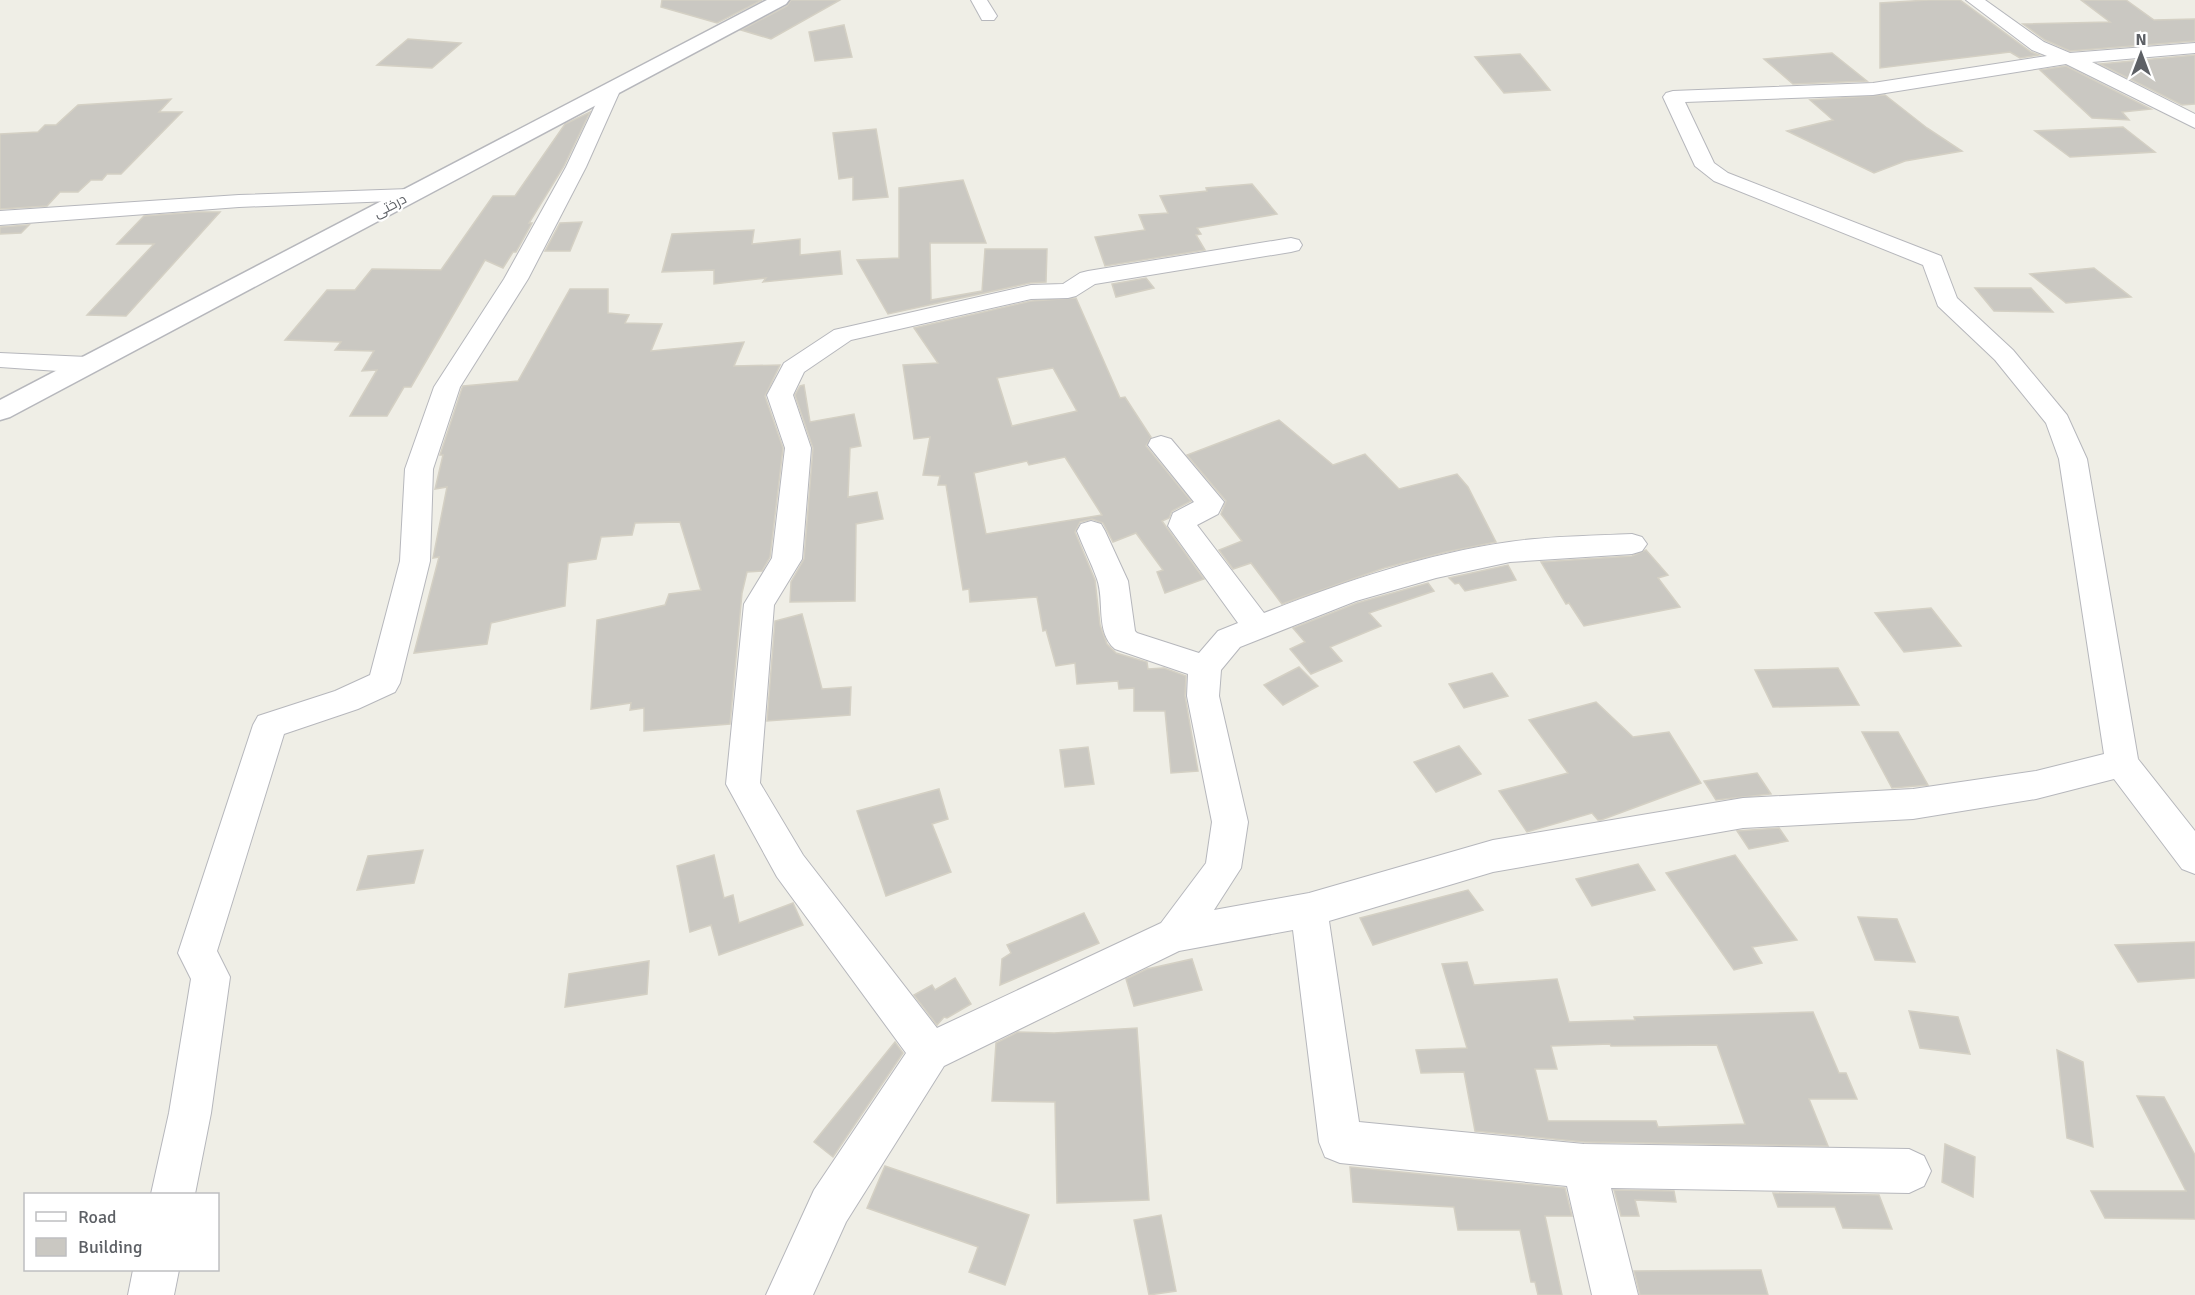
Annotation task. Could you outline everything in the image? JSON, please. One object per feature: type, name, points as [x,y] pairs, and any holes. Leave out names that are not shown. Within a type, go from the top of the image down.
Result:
[{"type":"street","name":"درختی","points":[[0,411],[410,195],[610,93],[780,0]]},
{"type":"street","points":[[979,0],[988,16]]},
{"type":"street","points":[[1974,0],[2038,46],[2096,70],[2195,122]]},
{"type":"street","points":[[2195,48],[2065,59],[1873,88],[1673,97],[1705,166],[1721,177],[1933,261],[1946,301],[2004,355],[2058,421],[2073,459],[2122,763],[2195,858]]},
{"type":"street","points":[[172,1193],[190,1113],[211,977],[197,953],[270,725],[346,700],[384,683],[415,561],[419,469],[447,387],[516,279],[576,167],[610,93]]},
{"type":"street","points":[[0,219],[239,201],[410,195]]},
{"type":"street","points":[[930,1052],[790,866],[743,784],[759,604],[787,559],[795,481],[798,448],[780,395],[794,368],[843,335],[1031,292],[1068,291],[1088,278],[1291,245]]},
{"type":"street","points":[[0,360],[87,365]]},
{"type":"street","points":[[1161,445],[1210,502],[1208,507],[1183,520],[1182,526],[1259,628]]},
{"type":"street","points":[[1090,531],[1113,581],[1120,636],[1126,641],[1205,667]]},
{"type":"street","points":[[1174,935],[1223,867],[1230,822],[1203,696],[1205,667],[1229,639],[1346,593],[1436,567],[1510,552],[1632,544]]},
{"type":"street","points":[[789,1295],[830,1206],[930,1052],[1174,935],[1309,910],[1493,856],[1743,813],[1924,802],[2036,785],[2122,763]]},
{"type":"street","points":[[1309,910],[1340,1142],[1584,1166],[1909,1171]]},
{"type":"street","points":[[1584,1166],[1615,1295]]},
{"type":"street","points":[[151,1295],[156,1271]]},
{"type":"building","points":[[662,0],[762,0],[717,23],[661,7]]},
{"type":"building","points":[[791,0],[840,0],[771,39],[741,30],[787,6]]},
{"type":"building","points":[[1960,0],[2031,52],[2039,55],[2020,58],[2010,52],[1880,68],[1880,3]]},
{"type":"building","points":[[2081,0],[2126,0],[2154,20],[2195,19],[2195,41],[2070,51],[2045,40],[2023,24],[2110,22]]},
{"type":"building","points":[[844,25],[852,57],[815,61],[809,32]]},
{"type":"building","points":[[408,39],[461,43],[432,68],[377,65]]},
{"type":"building","points":[[1832,53],[1867,81],[1793,84],[1764,59]]},
{"type":"building","points":[[1520,54],[1550,90],[1504,93],[1475,57]]},
{"type":"building","points":[[2195,55],[2195,104],[2182,105],[2100,64]]},
{"type":"building","points":[[2066,66],[2151,109],[2122,112],[2129,120],[2092,118],[2040,70]]},
{"type":"building","points":[[1885,95],[1927,128],[1962,151],[1905,161],[1874,173],[1787,131],[1833,120],[1810,100]]},
{"type":"building","points":[[171,99],[159,112],[182,112],[121,174],[107,174],[102,180],[91,180],[78,192],[60,192],[47,206],[0,209],[0,134],[38,132],[45,125],[56,125],[78,105]]},
{"type":"building","points":[[590,112],[564,166],[529,223],[532,223],[516,252],[513,252],[503,268],[485,260],[411,387],[404,387],[387,416],[350,416],[377,370],[362,371],[374,351],[335,350],[341,342],[285,340],[327,290],[355,290],[372,269],[441,270],[493,196],[515,196],[565,124]]},
{"type":"building","points":[[2123,127],[2155,152],[2070,157],[2035,131]]},
{"type":"building","points":[[876,129],[888,197],[853,200],[853,177],[839,179],[833,133]]},
{"type":"building","points":[[963,180],[986,243],[930,243],[931,300],[982,291],[985,249],[1047,249],[1046,282],[1030,283],[888,314],[857,260],[899,258],[899,188]]},
{"type":"building","points":[[1252,184],[1277,214],[1197,228],[1201,234],[1196,235],[1205,250],[1105,266],[1095,237],[1145,230],[1139,215],[1168,213],[1160,196],[1207,191],[1206,188]]},
{"type":"building","points":[[220,212],[126,316],[87,315],[154,244],[117,244],[144,216]]},
{"type":"building","points":[[582,222],[570,251],[545,251],[560,223]]},
{"type":"building","points":[[29,225],[21,233],[0,234],[0,227]]},
{"type":"building","points":[[754,230],[752,244],[800,239],[800,255],[840,251],[842,274],[763,282],[766,278],[714,284],[714,270],[662,272],[672,234]]},
{"type":"building","points":[[2094,268],[2131,297],[2066,303],[2030,274]]},
{"type":"building","points":[[1146,278],[1154,288],[1116,297],[1112,284]]},
{"type":"building","points":[[1975,288],[2031,288],[2053,312],[1994,311]]},
{"type":"building","points":[[570,289],[608,289],[608,313],[629,315],[625,323],[662,324],[651,351],[744,342],[734,366],[780,365],[765,396],[783,448],[770,557],[762,571],[747,572],[742,593],[730,724],[644,731],[644,708],[630,710],[631,703],[591,709],[597,620],[665,605],[669,594],[701,590],[680,522],[635,523],[632,535],[601,537],[596,559],[568,563],[565,606],[491,623],[487,644],[414,653],[439,557],[433,558],[447,487],[435,489],[443,455],[440,455],[462,388],[463,386],[518,381]]},
{"type":"building","points":[[1076,298],[1120,398],[1125,397],[1151,437],[1146,446],[1191,501],[1172,511],[1169,518],[1162,521],[1204,579],[1165,593],[1157,572],[1163,570],[1136,533],[1113,542],[1103,523],[1092,519],[1080,522],[1075,532],[1095,580],[1100,625],[1107,644],[1116,653],[1147,662],[1148,669],[1164,668],[1186,676],[1185,696],[1198,771],[1171,773],[1165,711],[1134,711],[1134,688],[1119,689],[1118,681],[1077,684],[1075,663],[1056,666],[1046,630],[1043,631],[1037,597],[970,602],[969,589],[963,590],[946,485],[938,485],[940,476],[923,475],[930,437],[914,439],[903,365],[938,363],[914,328],[1031,301]],"holes":[[[1053,368],[1077,411],[1012,426],[997,378]],[[1065,457],[1102,515],[986,534],[974,473],[1027,461],[1029,465]]]},
{"type":"building","points":[[804,385],[810,422],[854,414],[861,446],[850,448],[848,497],[877,492],[883,519],[856,524],[855,601],[790,602],[791,582],[804,559],[813,448],[795,395],[800,386]]},
{"type":"building","points":[[1279,420],[1333,465],[1365,454],[1399,489],[1457,474],[1468,487],[1496,542],[1384,568],[1282,604],[1251,563],[1233,569],[1219,550],[1242,541],[1221,514],[1226,501],[1187,455]]},
{"type":"building","points":[[1646,550],[1668,575],[1658,578],[1680,607],[1584,626],[1569,603],[1566,604],[1541,562],[1632,556]]},
{"type":"building","points":[[1508,565],[1516,580],[1465,591],[1459,583],[1455,584],[1449,578]]},
{"type":"building","points":[[1428,583],[1434,591],[1369,613],[1381,626],[1330,647],[1342,661],[1311,674],[1290,649],[1305,642],[1293,628],[1357,603]]},
{"type":"building","points":[[1931,608],[1961,646],[1904,652],[1875,613]]},
{"type":"building","points":[[802,614],[822,689],[851,687],[850,715],[767,721],[775,621]]},
{"type":"building","points":[[1299,667],[1318,686],[1283,705],[1264,685]]},
{"type":"building","points":[[1838,668],[1859,705],[1773,707],[1755,670]]},
{"type":"building","points":[[1492,673],[1508,696],[1464,708],[1449,684]]},
{"type":"building","points":[[1596,702],[1633,737],[1669,732],[1701,783],[1601,820],[1598,820],[1592,813],[1527,832],[1499,791],[1568,773],[1529,720]]},
{"type":"building","points":[[1862,732],[1898,732],[1928,785],[1892,788]]},
{"type":"building","points":[[1459,746],[1481,774],[1436,792],[1414,762]]},
{"type":"building","points":[[1088,747],[1094,784],[1065,787],[1060,750]]},
{"type":"building","points":[[1757,773],[1771,794],[1716,800],[1704,781]]},
{"type":"building","points":[[939,789],[948,819],[932,824],[951,872],[886,896],[857,811]]},
{"type":"building","points":[[1779,828],[1788,841],[1749,849],[1737,831]]},
{"type":"building","points":[[423,850],[414,883],[357,890],[368,856]]},
{"type":"building","points":[[714,855],[724,898],[733,895],[739,923],[793,903],[803,925],[719,955],[711,925],[690,932],[677,866]]},
{"type":"building","points":[[1735,855],[1797,940],[1752,947],[1762,963],[1734,970],[1666,873]]},
{"type":"building","points":[[1638,864],[1655,890],[1592,906],[1576,879]]},
{"type":"building","points":[[1468,890],[1483,910],[1373,945],[1360,918]]},
{"type":"building","points":[[1084,913],[1099,943],[1000,985],[1002,959],[1011,953],[1007,945]]},
{"type":"building","points":[[1858,917],[1897,919],[1915,962],[1875,960]]},
{"type":"building","points":[[2195,942],[2195,978],[2138,982],[2115,945]]},
{"type":"building","points":[[1192,959],[1202,990],[1134,1006],[1126,979],[1147,969]]},
{"type":"building","points":[[649,961],[647,994],[565,1007],[569,974]]},
{"type":"building","points":[[1467,962],[1474,985],[1557,979],[1569,1022],[1635,1020],[1634,1017],[1813,1012],[1839,1073],[1846,1073],[1857,1099],[1809,1099],[1828,1146],[1584,1142],[1475,1131],[1464,1072],[1421,1073],[1416,1050],[1467,1048],[1442,964]],"holes":[[[1610,1044],[1611,1046],[1717,1045],[1745,1124],[1658,1127],[1656,1121],[1548,1121],[1535,1069],[1557,1069],[1551,1046]]]},
{"type":"building","points":[[955,978],[971,1004],[947,1018],[944,1017],[937,1025],[914,995],[932,985],[935,990]]},
{"type":"building","points":[[1909,1011],[1958,1017],[1970,1054],[1920,1048]]},
{"type":"building","points":[[1137,1028],[1149,1200],[1057,1203],[1055,1102],[992,1101],[996,1043],[1018,1032],[1054,1033]]},
{"type":"building","points":[[895,1042],[903,1053],[833,1157],[814,1142]]},
{"type":"building","points":[[2057,1050],[2083,1062],[2093,1147],[2067,1138]]},
{"type":"building","points":[[2137,1096],[2164,1097],[2195,1155],[2195,1219],[2105,1218],[2091,1191],[2186,1191]]},
{"type":"building","points":[[1945,1144],[1975,1157],[1973,1197],[1942,1182]]},
{"type":"building","points":[[885,1166],[1029,1215],[1005,1285],[969,1272],[978,1247],[867,1208]]},
{"type":"building","points":[[1350,1167],[1565,1188],[1572,1216],[1545,1216],[1562,1295],[1538,1295],[1535,1282],[1531,1282],[1520,1230],[1458,1230],[1454,1207],[1353,1202]]},
{"type":"building","points":[[1614,1190],[1674,1191],[1676,1202],[1635,1200],[1639,1216],[1621,1216]]},
{"type":"building","points":[[1773,1193],[1879,1195],[1892,1229],[1843,1228],[1835,1207],[1778,1207]]},
{"type":"building","points":[[1161,1215],[1176,1291],[1149,1295],[1134,1220]]},
{"type":"building","points":[[1761,1270],[1768,1295],[1640,1295],[1634,1271]]}]
